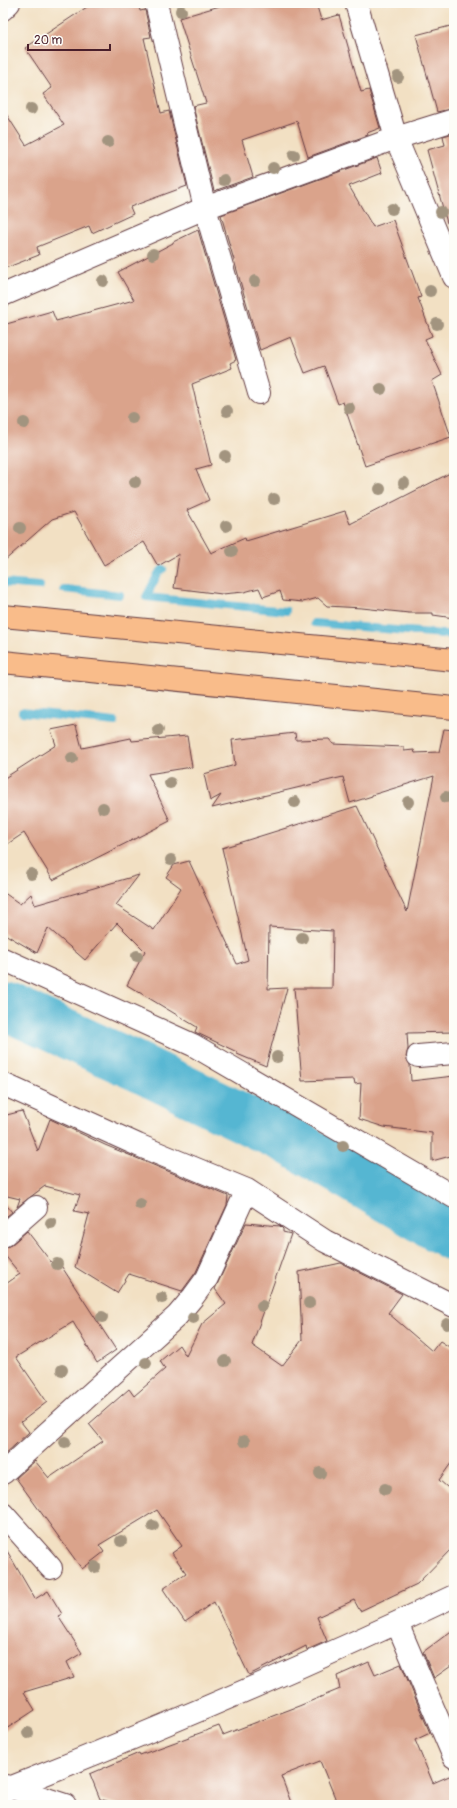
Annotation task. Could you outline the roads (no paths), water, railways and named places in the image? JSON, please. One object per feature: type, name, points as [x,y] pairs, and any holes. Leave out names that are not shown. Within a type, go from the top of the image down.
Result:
[{"type":"main road","points":[[3,616],[454,660]]},
{"type":"main road","points":[[3,662],[454,708]]},
{"type":"street","points":[[3,9],[9,3]]},
{"type":"street","points":[[156,3],[205,208],[259,393]]},
{"type":"street","points":[[356,3],[396,138],[454,277]]},
{"type":"street","points":[[3,295],[205,208],[396,138],[454,120]]},
{"type":"street","points":[[3,959],[193,1045],[454,1198]]},
{"type":"street","points":[[418,1056],[454,1053]]},
{"type":"street","points":[[3,1084],[138,1145],[247,1190],[325,1241],[454,1306]]},
{"type":"street","points":[[3,1473],[177,1316],[207,1278],[247,1190]]},
{"type":"street","points":[[3,1236],[36,1207]]},
{"type":"street","points":[[3,1514],[51,1568]]},
{"type":"street","points":[[6,1788],[160,1728],[397,1623],[454,1596]]},
{"type":"street","points":[[397,1623],[454,1757]]},
{"type":"street","points":[[6,1788],[65,1805]]},
{"type":"waterway","points":[[163,569],[158,574],[146,597],[286,611]]},
{"type":"waterway","points":[[3,583],[40,586]]},
{"type":"waterway","points":[[64,589],[120,595]]},
{"type":"waterway","points":[[314,623],[454,635]]},
{"type":"waterway","points":[[22,712],[115,722]]},
{"type":"waterway","points":[[3,1005],[140,1068],[288,1140],[454,1237]]}]
